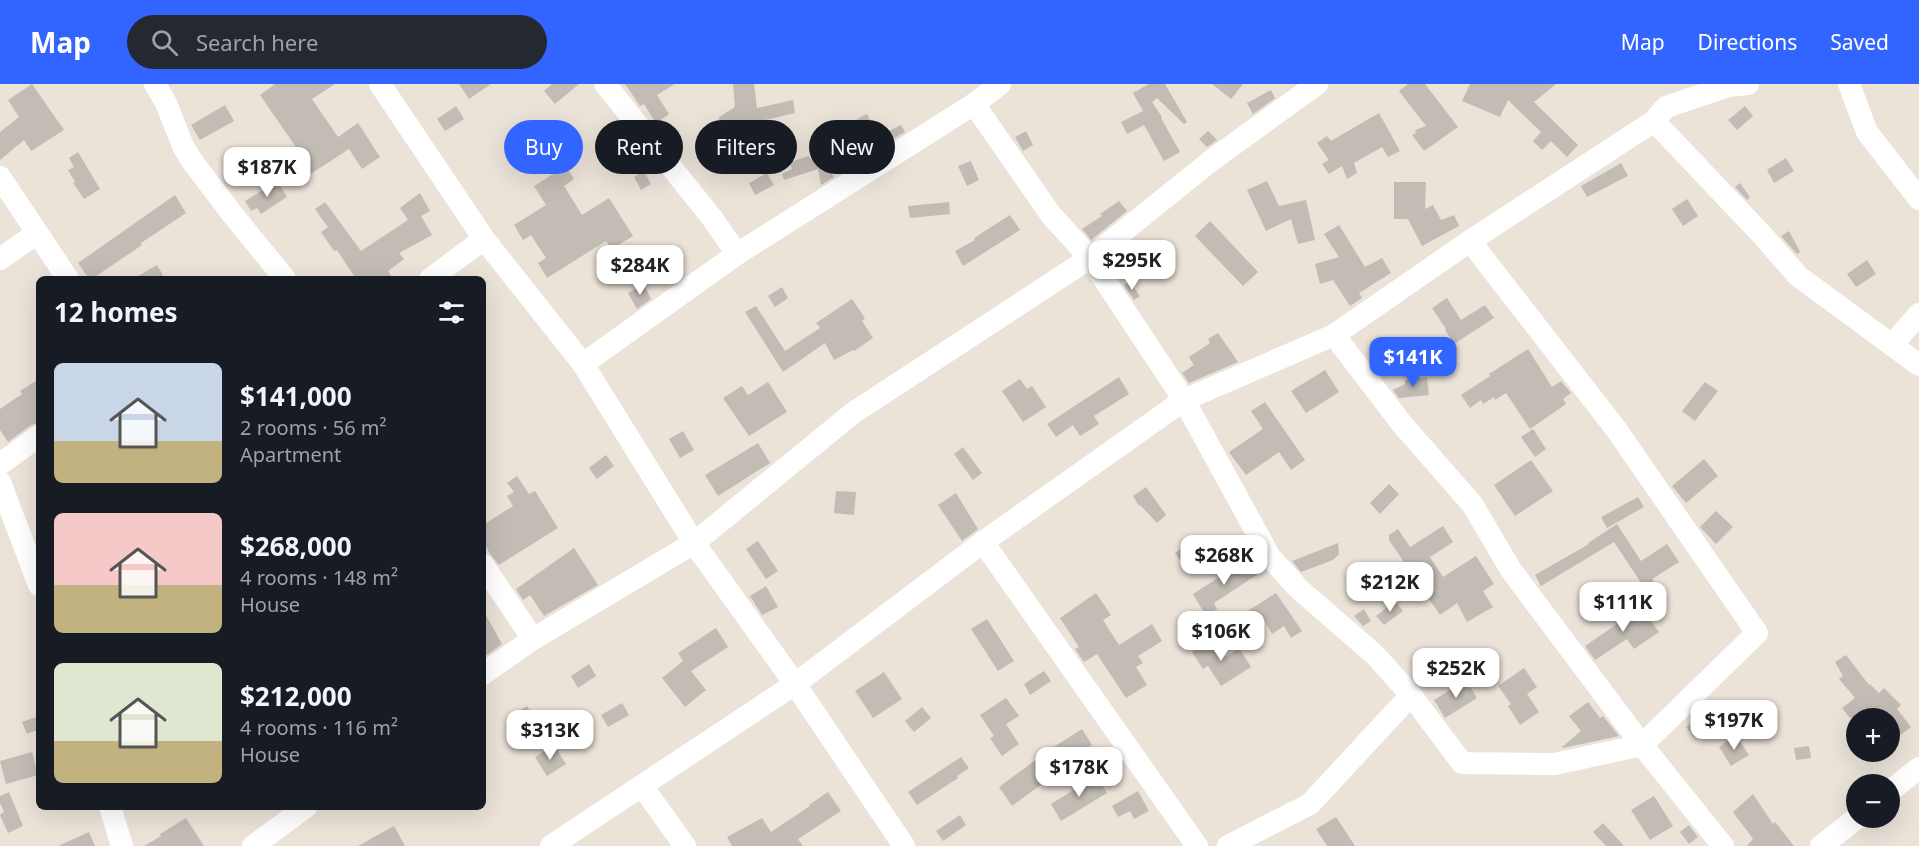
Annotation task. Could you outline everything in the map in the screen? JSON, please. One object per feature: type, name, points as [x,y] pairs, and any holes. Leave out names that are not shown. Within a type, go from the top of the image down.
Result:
[{"type":"street","points":[[155,84],[192,161],[232,215],[283,276]]},
{"type":"street","points":[[380,84],[484,239],[583,364],[694,543],[795,684],[904,846]]},
{"type":"street","points":[[605,84],[712,218],[737,254]]},
{"type":"street","points":[[583,364],[737,254],[974,104],[1000,84]]},
{"type":"street","points":[[486,672],[532,639],[694,543],[853,413],[1090,258],[1212,160],[1317,84]]},
{"type":"street","points":[[551,846],[795,684],[983,542],[1184,400],[1334,335],[1470,241],[1654,121],[1666,107],[1728,86],[1748,84]]},
{"type":"street","points":[[1849,84],[1867,132],[1919,199]]},
{"type":"street","points":[[974,104],[1051,215],[1090,258],[1184,400],[1270,557],[1299,590],[1375,654],[1411,695],[1462,763],[1555,764],[1642,745],[1757,633],[1616,429],[1470,241]]},
{"type":"street","points":[[1654,121],[1798,276],[1919,364]]},
{"type":"street","points":[[0,177],[66,276]]},
{"type":"street","points":[[0,259],[38,233]]},
{"type":"street","points":[[434,276],[484,239]]},
{"type":"street","points":[[1892,345],[1919,314]]},
{"type":"street","points":[[1334,335],[1402,424],[1472,504],[1510,570],[1642,745],[1723,846]]},
{"type":"street","points":[[0,464],[36,438]]},
{"type":"street","points":[[0,482],[36,569]]},
{"type":"street","points":[[983,542],[1197,846]]},
{"type":"street","points":[[486,570],[532,639]]},
{"type":"street","points":[[1228,846],[1310,804],[1411,695]]},
{"type":"street","points":[[1900,783],[1919,768]]},
{"type":"street","points":[[642,786],[685,846]]},
{"type":"street","points":[[111,810],[122,846]]},
{"type":"street","points":[[254,846],[302,810]]},
{"type":"street","points":[[1821,846],[1846,827]]},
{"type":"building","points":[[32,84],[64,130],[31,151],[24,140],[0,160],[0,132],[19,117],[8,100]]},
{"type":"building","points":[[275,84],[335,84],[312,99],[338,137],[358,123],[380,157],[362,169],[349,149],[309,175],[294,153],[298,150],[260,95]]},
{"type":"building","points":[[459,84],[491,84],[469,99]]},
{"type":"building","points":[[552,84],[579,84],[555,104],[544,91]]},
{"type":"building","points":[[625,84],[675,84],[657,95],[669,114],[660,120],[654,120],[644,104],[640,106]]},
{"type":"building","points":[[733,84],[754,84],[757,108],[793,100],[795,113],[765,120],[719,120],[718,118],[735,107]]},
{"type":"building","points":[[1149,84],[1165,84],[1187,122],[1184,124],[1157,98],[1152,102],[1180,152],[1164,161],[1144,125],[1127,134],[1121,122],[1143,111],[1133,93]]},
{"type":"building","points":[[1212,84],[1243,84],[1231,99]]},
{"type":"building","points":[[1408,84],[1425,84],[1458,127],[1424,151],[1412,135],[1416,133],[1415,130],[1426,126],[1399,91]]},
{"type":"building","points":[[1470,84],[1556,84],[1534,102],[1578,145],[1567,157],[1551,141],[1542,150],[1533,141],[1541,132],[1508,100],[1500,117],[1462,101]]},
{"type":"building","points":[[1271,90],[1275,98],[1253,114],[1247,103]]},
{"type":"building","points":[[225,105],[234,121],[200,140],[191,125]]},
{"type":"building","points":[[456,106],[464,119],[445,131],[437,119]]},
{"type":"building","points":[[1745,106],[1753,116],[1737,130],[1728,120]]},
{"type":"building","points":[[1379,113],[1400,151],[1388,157],[1382,147],[1354,163],[1357,173],[1347,179],[1342,166],[1329,174],[1322,164],[1329,160],[1317,143],[1327,136],[1331,141]]},
{"type":"building","points":[[867,114],[870,120],[858,120]]},
{"type":"building","points":[[901,125],[905,132],[895,138],[895,128]]},
{"type":"building","points":[[1026,131],[1033,145],[1023,151],[1015,137]]},
{"type":"building","points":[[1208,131],[1217,140],[1207,147],[1199,139]]},
{"type":"building","points":[[78,152],[100,189],[84,199],[73,183],[75,182],[68,170],[74,167],[69,158]]},
{"type":"building","points":[[809,156],[809,172],[784,180],[782,174],[797,174],[797,160]]},
{"type":"building","points":[[1786,158],[1794,171],[1774,183],[1767,170]]},
{"type":"building","points":[[971,161],[979,180],[967,186],[958,166]]},
{"type":"building","points":[[1621,163],[1628,176],[1587,197],[1581,186]]},
{"type":"building","points":[[553,174],[571,174],[574,179],[564,186],[582,215],[609,198],[633,236],[612,249],[606,241],[547,278],[538,263],[546,258],[531,235],[523,240],[514,225],[546,205],[534,186]]},
{"type":"building","points":[[646,174],[651,184],[641,190],[634,177]]},
{"type":"building","points":[[768,174],[774,185],[755,195],[749,183]]},
{"type":"building","points":[[819,174],[832,174],[834,177],[821,185]]},
{"type":"building","points":[[277,181],[287,197],[261,214],[257,208],[251,211],[245,201]]},
{"type":"building","points":[[1267,181],[1279,206],[1306,200],[1315,240],[1298,244],[1291,219],[1266,231],[1247,190]]},
{"type":"building","points":[[1394,182],[1426,182],[1425,209],[1433,205],[1441,220],[1454,215],[1459,226],[1422,246],[1408,219],[1394,219]]},
{"type":"building","points":[[1740,183],[1750,197],[1747,200],[1735,187]]},
{"type":"building","points":[[420,193],[430,211],[421,216],[432,235],[399,253],[404,259],[388,271],[391,276],[354,276],[337,250],[334,251],[321,232],[328,227],[315,209],[325,202],[361,251],[408,220],[400,208]]},
{"type":"building","points":[[175,195],[186,213],[96,276],[87,276],[78,263]]},
{"type":"building","points":[[1687,199],[1698,216],[1683,226],[1672,209]]},
{"type":"building","points":[[1119,201],[1127,211],[1091,240],[1082,229]]},
{"type":"building","points":[[949,202],[950,214],[910,218],[908,206]]},
{"type":"building","points":[[1010,215],[1020,230],[963,266],[955,251]]},
{"type":"building","points":[[1210,221],[1258,272],[1243,286],[1195,236]]},
{"type":"building","points":[[1339,225],[1365,267],[1382,258],[1391,273],[1359,293],[1362,298],[1350,306],[1333,280],[1320,284],[1315,264],[1339,257],[1324,234]]},
{"type":"building","points":[[1789,231],[1800,252],[1797,254],[1781,236]]},
{"type":"building","points":[[1867,260],[1876,274],[1856,287],[1847,274]]},
{"type":"building","points":[[157,265],[163,276],[138,276]]},
{"type":"building","points":[[1130,282],[1140,296],[1134,300],[1124,285]]},
{"type":"building","points":[[644,284],[651,299],[637,309],[628,293]]},
{"type":"building","points":[[782,287],[788,298],[775,307],[768,296]]},
{"type":"building","points":[[1447,298],[1461,320],[1485,305],[1494,318],[1454,344],[1432,308]]},
{"type":"building","points":[[852,299],[865,318],[862,321],[873,338],[854,351],[834,360],[825,343],[783,372],[745,312],[756,306],[785,351],[820,328],[816,323]]},
{"type":"building","points":[[1218,333],[1238,362],[1189,383],[1182,373],[1194,365],[1189,357],[1210,343],[1208,339]]},
{"type":"building","points":[[1528,349],[1552,387],[1561,381],[1571,393],[1563,399],[1566,404],[1530,429],[1506,393],[1483,404],[1481,400],[1470,408],[1461,395]]},
{"type":"building","points":[[1325,370],[1339,392],[1306,413],[1291,391]]},
{"type":"building","points":[[1119,377],[1129,394],[1094,416],[1099,424],[1080,436],[1073,425],[1056,437],[1047,424]]},
{"type":"building","points":[[1427,377],[1429,395],[1399,398],[1393,390],[1405,384],[1405,380]]},
{"type":"building","points":[[1020,379],[1027,389],[1032,386],[1046,407],[1023,422],[1002,391]]},
{"type":"building","points":[[36,381],[36,424],[8,442],[0,430],[0,409],[22,394],[20,391]]},
{"type":"building","points":[[768,382],[787,412],[749,436],[723,398],[742,386],[748,395]]},
{"type":"building","points":[[1705,382],[1718,391],[1695,421],[1682,411]]},
{"type":"building","points":[[1265,402],[1305,460],[1291,470],[1279,452],[1246,475],[1229,452],[1263,429],[1251,411]]},
{"type":"building","points":[[1533,429],[1546,449],[1535,457],[1521,437]]},
{"type":"building","points":[[683,431],[694,450],[680,458],[669,439]]},
{"type":"building","points":[[758,443],[770,463],[718,496],[705,475]]},
{"type":"building","points":[[963,447],[982,473],[973,480],[954,454]]},
{"type":"building","points":[[606,455],[614,466],[597,479],[589,468]]},
{"type":"building","points":[[1704,459],[1718,476],[1686,503],[1672,486]]},
{"type":"building","points":[[1531,460],[1553,491],[1515,516],[1494,485]]},
{"type":"building","points":[[517,476],[529,494],[535,491],[558,528],[499,565],[486,547],[486,523],[513,506],[507,496],[514,492],[507,483]]},
{"type":"building","points":[[1389,484],[1399,494],[1380,514],[1370,503]]},
{"type":"building","points":[[1146,487],[1166,515],[1157,523],[1139,506],[1133,496]]},
{"type":"building","points":[[836,491],[856,492],[854,515],[834,513]]},
{"type":"building","points":[[956,493],[978,529],[962,541],[938,505]]},
{"type":"building","points":[[1638,497],[1644,507],[1607,528],[1601,517]]},
{"type":"building","points":[[1716,511],[1733,527],[1716,544],[1700,527]]},
{"type":"building","points":[[1617,524],[1641,561],[1667,544],[1679,562],[1652,579],[1656,586],[1647,592],[1614,542],[1541,586],[1535,575],[1589,544]]},
{"type":"building","points":[[1443,526],[1453,542],[1430,557],[1443,577],[1476,556],[1494,584],[1483,591],[1493,607],[1467,622],[1457,603],[1440,615],[1389,540],[1389,535],[1398,529],[1410,547]]},
{"type":"building","points":[[1199,536],[1207,547],[1182,563],[1175,553]]},
{"type":"building","points":[[758,541],[778,571],[766,579],[746,549]]},
{"type":"building","points":[[1338,543],[1339,554],[1333,560],[1301,572],[1292,561]]},
{"type":"building","points":[[574,548],[598,585],[544,616],[530,595],[523,600],[516,589]]},
{"type":"building","points":[[1249,558],[1258,574],[1214,603],[1217,609],[1206,616],[1193,594]]},
{"type":"building","points":[[766,586],[778,607],[762,615],[750,596]]},
{"type":"building","points":[[1096,593],[1111,615],[1103,620],[1119,645],[1152,624],[1162,641],[1138,656],[1143,663],[1136,667],[1147,685],[1126,698],[1097,654],[1084,662],[1075,649],[1079,647],[1060,618]]},
{"type":"building","points":[[1276,593],[1302,631],[1291,638],[1284,626],[1272,634],[1262,616],[1255,620],[1249,610]]},
{"type":"building","points":[[1395,601],[1403,611],[1384,625],[1376,616]]},
{"type":"building","points":[[1626,605],[1637,622],[1647,616],[1659,632],[1634,649],[1627,639],[1595,660],[1585,646],[1617,624],[1611,615]]},
{"type":"building","points":[[1364,609],[1371,621],[1363,626],[1354,616]]},
{"type":"building","points":[[486,615],[502,644],[487,655],[486,653]]},
{"type":"building","points":[[987,619],[1014,661],[998,671],[971,629]]},
{"type":"building","points":[[716,628],[728,647],[691,671],[706,690],[685,707],[662,678],[683,661],[678,653]]},
{"type":"building","points":[[1213,639],[1225,657],[1239,648],[1251,667],[1221,686],[1208,666],[1203,669],[1192,652]]},
{"type":"building","points":[[1846,655],[1869,685],[1879,693],[1884,688],[1901,705],[1898,708],[1846,708],[1846,713],[1842,708],[1855,698],[1839,679],[1843,676],[1835,662]]},
{"type":"building","points":[[589,664],[596,676],[578,688],[571,676]]},
{"type":"building","points":[[1524,668],[1537,687],[1527,694],[1539,712],[1520,725],[1508,706],[1511,704],[1498,686]]},
{"type":"building","points":[[1044,671],[1051,681],[1030,695],[1024,684]]},
{"type":"building","points":[[884,672],[902,699],[873,718],[855,691]]},
{"type":"building","points":[[1466,680],[1477,698],[1445,718],[1434,700]]},
{"type":"building","points":[[1006,698],[1019,716],[1006,724],[1019,744],[1002,756],[990,738],[994,736],[980,715]]},
{"type":"building","points":[[1588,702],[1600,718],[1603,716],[1619,736],[1563,748],[1581,731],[1569,716]]},
{"type":"building","points":[[622,703],[629,715],[608,727],[601,715]]},
{"type":"building","points":[[527,706],[534,717],[521,725],[514,714]]},
{"type":"building","points":[[922,707],[931,718],[914,732],[905,721]]},
{"type":"building","points":[[1900,713],[1911,727],[1900,735]]},
{"type":"building","points":[[36,717],[36,730],[27,734],[22,722]]},
{"type":"building","points":[[1699,717],[1707,726],[1694,737],[1686,727]]},
{"type":"building","points":[[1082,729],[1092,745],[1049,772],[1053,776],[1012,806],[999,787]]},
{"type":"building","points":[[1736,735],[1749,755],[1731,766],[1719,747]]},
{"type":"building","points":[[554,745],[566,764],[547,776],[535,757]]},
{"type":"building","points":[[1809,746],[1811,758],[1796,760],[1794,748]]},
{"type":"building","points":[[32,752],[36,776],[6,784],[0,761]]},
{"type":"building","points":[[961,757],[969,768],[917,805],[908,792]]},
{"type":"building","points":[[1096,776],[1107,793],[1061,821],[1051,804]]},
{"type":"building","points":[[1138,791],[1149,811],[1134,819],[1130,811],[1118,817],[1112,806]]},
{"type":"building","points":[[9,792],[23,826],[8,833],[0,815],[4,812],[0,796]]},
{"type":"building","points":[[828,792],[841,811],[798,839],[803,846],[732,846],[727,837],[762,818],[771,832]]},
{"type":"building","points":[[1753,794],[1773,824],[1775,822],[1794,846],[1747,846],[1753,839],[1733,812]]},
{"type":"building","points":[[1654,796],[1673,826],[1650,840],[1631,810]]},
{"type":"building","points":[[960,815],[966,825],[943,841],[936,831]]},
{"type":"building","points":[[1336,817],[1355,846],[1327,846],[1316,829]]},
{"type":"building","points":[[186,818],[204,846],[144,846],[161,836],[160,834]]},
{"type":"building","points":[[1603,823],[1624,846],[1606,846],[1593,832]]},
{"type":"building","points":[[1689,825],[1698,837],[1689,844],[1680,832]]},
{"type":"building","points":[[394,826],[405,846],[358,846]]},
{"type":"building","points":[[89,832],[95,846],[58,846]]}]
